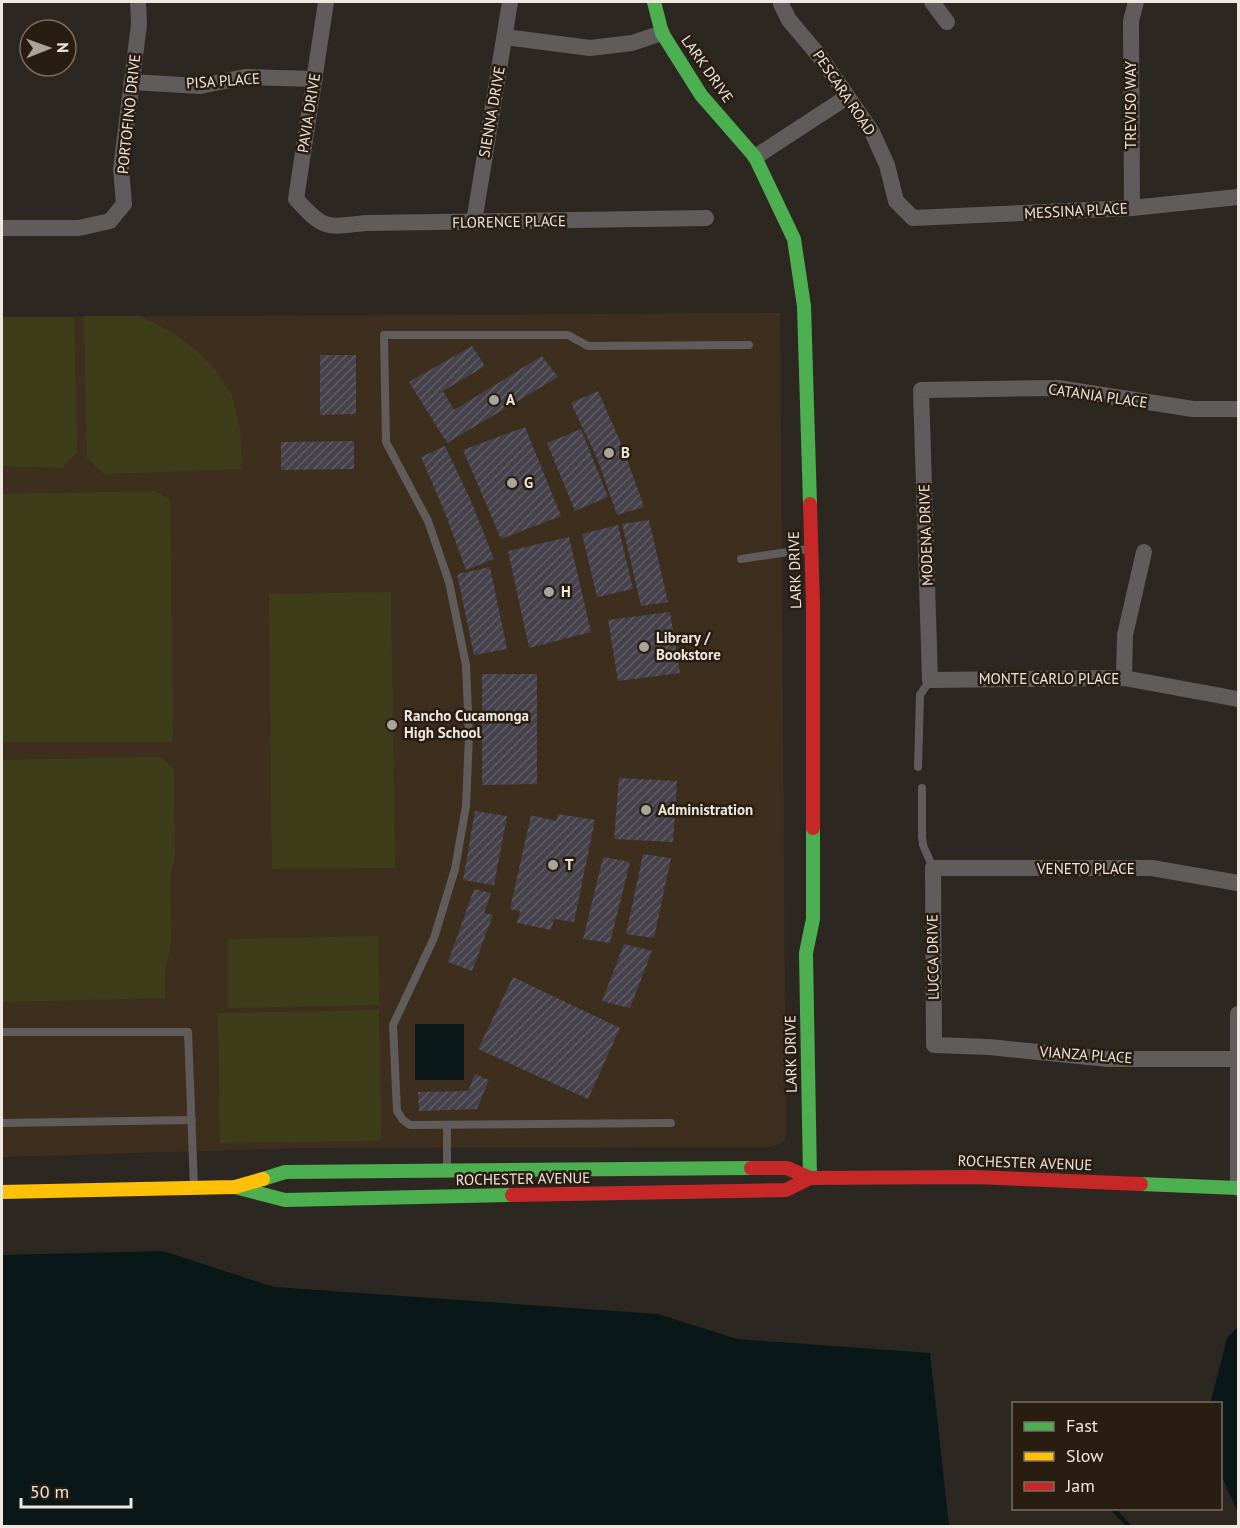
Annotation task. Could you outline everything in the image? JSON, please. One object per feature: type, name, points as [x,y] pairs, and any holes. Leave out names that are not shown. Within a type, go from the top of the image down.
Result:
[{"type":"street","name":"PORTOFINO DRIVE","points":[[2,228],[79,228],[110,221],[124,204],[121,169],[139,24],[138,2]]},
{"type":"street","name":"PAVIA DRIVE","points":[[314,219],[296,199],[326,2]]},
{"type":"street","name":"SIENNA DRIVE","points":[[474,222],[510,2]]},
{"type":"street","name":"LARK DRIVE","points":[[654,2],[662,33],[701,95],[755,157],[794,239],[804,306],[813,605],[813,919],[806,953],[810,1178]]},
{"type":"street","points":[[932,2],[947,22]]},
{"type":"street","name":"TREVISO WAY","points":[[1132,208],[1131,21],[1136,2]]},
{"type":"street","name":"PESCARA ROAD","points":[[782,3],[789,20],[821,58],[872,132],[887,165],[896,201],[913,218]]},
{"type":"street","points":[[505,37],[590,48],[632,43],[662,33]]},
{"type":"street","name":"PISA PLACE","points":[[131,82],[200,86],[245,77],[315,80]]},
{"type":"street","points":[[755,157],[847,97]]},
{"type":"street","name":"MESSINA PLACE","points":[[913,218],[1132,208],[1239,197]]},
{"type":"street","name":"FLORENCE PLACE","points":[[314,219],[329,226],[706,218]]},
{"type":"street","name":"CATANIA PLACE","points":[[921,390],[1058,388],[1193,409],[1239,409]]},
{"type":"street","name":"MODENA DRIVE","points":[[921,390],[930,680]]},
{"type":"street","points":[[1124,678],[1125,635],[1144,552]]},
{"type":"street","name":"MONTE CARLO PLACE","points":[[930,680],[1124,678],[1239,699]]},
{"type":"street","name":"VENETO PLACE","points":[[933,868],[1152,868],[1239,884]]},
{"type":"street","name":"LUCCA DRIVE","points":[[933,868],[934,1045]]},
{"type":"street","points":[[1238,1188],[1239,1014]]},
{"type":"street","name":"VIANZA PLACE","points":[[934,1045],[989,1047],[1108,1059],[1238,1059]]},
{"type":"street","name":"ROCHESTER AVENUE","points":[[2,1192],[236,1187],[285,1172],[787,1168],[810,1178],[974,1177],[1238,1188]]},
{"type":"street","name":"ROCHESTER AVENUE","points":[[236,1187],[285,1200],[786,1190],[810,1178]]},
{"type":"lane","points":[[671,1123],[410,1125],[397,1111],[393,1025],[434,938],[455,869],[467,797],[469,736],[466,665],[450,582],[428,521],[386,442],[384,335],[568,334],[588,346],[749,345]]},
{"type":"lane","points":[[741,559],[811,548]]},
{"type":"lane","points":[[918,767],[920,696],[930,680]]},
{"type":"lane","points":[[922,788],[922,836],[933,868]]},
{"type":"lane","points":[[2,1032],[189,1032],[194,1188]]},
{"type":"lane","points":[[2,1122],[192,1120]]},
{"type":"lane","points":[[447,1125],[447,1170]]},
{"type":"shaded area","name":"Rancho Cucamonga High School","points":[[780,313],[785,1139],[780,1144],[770,1147],[308,1148],[2,1157],[2,317]]},
{"type":"shaded area","points":[[84,316],[141,316],[178,336],[199,353],[216,371],[232,396],[240,429],[242,469],[104,474],[87,458]]},
{"type":"shaded area","points":[[2,317],[74,317],[77,452],[62,468],[2,466]]},
{"type":"shaded area","points":[[155,491],[170,500],[173,742],[2,742],[2,494]]},
{"type":"shaded area","points":[[391,592],[395,868],[272,869],[269,594]]},
{"type":"shaded area","points":[[161,757],[174,770],[175,856],[170,878],[171,944],[165,971],[165,998],[2,1002],[2,760]]},
{"type":"shaded area","points":[[378,936],[379,1005],[228,1008],[228,939]]},
{"type":"shaded area","points":[[379,1010],[381,1141],[220,1143],[218,1013]]},
{"type":"shaded area","points":[[415,1024],[464,1024],[464,1080],[415,1080]]},
{"type":"shaded area","points":[[163,1251],[274,1287],[658,1314],[737,1339],[930,1353],[949,1526],[2,1526],[2,1255]]},
{"type":"shaded area","points":[[1238,1327],[1238,1513],[1222,1477],[1222,1402],[1211,1402],[1227,1338]]},
{"type":"building","name":"A","points":[[472,346],[485,366],[443,391],[454,410],[542,356],[558,377],[447,443],[409,382]]},
{"type":"building","points":[[320,355],[356,355],[356,414],[320,415]]},
{"type":"building","name":"B","points":[[598,391],[623,448],[644,507],[617,515],[597,458],[571,403]]},
{"type":"building","name":"G","points":[[525,427],[561,516],[501,539],[463,450]]},
{"type":"building","points":[[581,429],[608,497],[575,511],[547,443]]},
{"type":"building","points":[[354,441],[354,469],[281,470],[281,442]]},
{"type":"building","points":[[445,446],[471,501],[494,559],[466,570],[421,457]]},
{"type":"building","points":[[649,520],[668,602],[641,606],[622,524]]},
{"type":"building","points":[[618,525],[633,589],[597,597],[582,534]]},
{"type":"building","name":"H","points":[[569,537],[591,632],[529,648],[508,551]]},
{"type":"building","points":[[490,567],[507,649],[474,655],[457,574]]},
{"type":"building","name":"Library / Bookstore","points":[[670,612],[680,673],[618,681],[608,620]]},
{"type":"building","points":[[482,674],[537,674],[537,784],[482,785]]},
{"type":"building","name":"Administration","points":[[619,778],[677,781],[673,842],[614,839]]},
{"type":"building","points":[[475,811],[507,816],[494,885],[463,880]]},
{"type":"building","name":"T","points":[[558,814],[595,820],[574,922],[554,919],[551,930],[517,923],[520,911],[510,909],[531,815],[556,821]]},
{"type":"building","points":[[643,854],[671,858],[654,938],[626,934]]},
{"type":"building","points":[[603,857],[630,862],[610,943],[583,939]]},
{"type":"building","points":[[474,889],[491,893],[484,913],[493,915],[472,971],[448,962]]},
{"type":"building","points":[[624,944],[652,951],[630,1008],[602,1001]]},
{"type":"building","points":[[513,977],[620,1028],[588,1099],[478,1049]]},
{"type":"building","points":[[475,1074],[489,1080],[477,1109],[419,1111],[418,1092],[468,1091]]},
{"type":"waterway","points":[[1114,1510],[1129,1526]]},
{"type":"traffic: fast","points":[[654,2],[662,33],[701,95],[755,157],[794,239],[804,306],[810,504]]},
{"type":"traffic: fast","points":[[810,1178],[806,953],[813,919],[813,828]]},
{"type":"traffic: fast","points":[[263,1179],[285,1172],[751,1168]]},
{"type":"traffic: fast","points":[[1141,1184],[1238,1188]]},
{"type":"traffic: fast","points":[[235,1187],[285,1200],[512,1195]]},
{"type":"traffic: slow","points":[[2,1192],[235,1187],[263,1179]]},
{"type":"traffic: jam","points":[[810,504],[813,605],[813,828]]},
{"type":"traffic: jam","points":[[751,1168],[787,1168],[810,1178],[974,1177],[1141,1184]]},
{"type":"traffic: jam","points":[[512,1195],[786,1190],[810,1178]]},
{"type":"place","name":"A","points":[[494,400]]},
{"type":"place","name":"B","points":[[609,453]]},
{"type":"place","name":"G","points":[[512,483]]},
{"type":"place","name":"H","points":[[549,592]]},
{"type":"place","name":"Library / Bookstore","points":[[644,647]]},
{"type":"place","name":"Rancho Cucamonga High School","points":[[392,725]]},
{"type":"place","name":"Administration","points":[[646,810]]},
{"type":"place","name":"T","points":[[553,865]]}]
